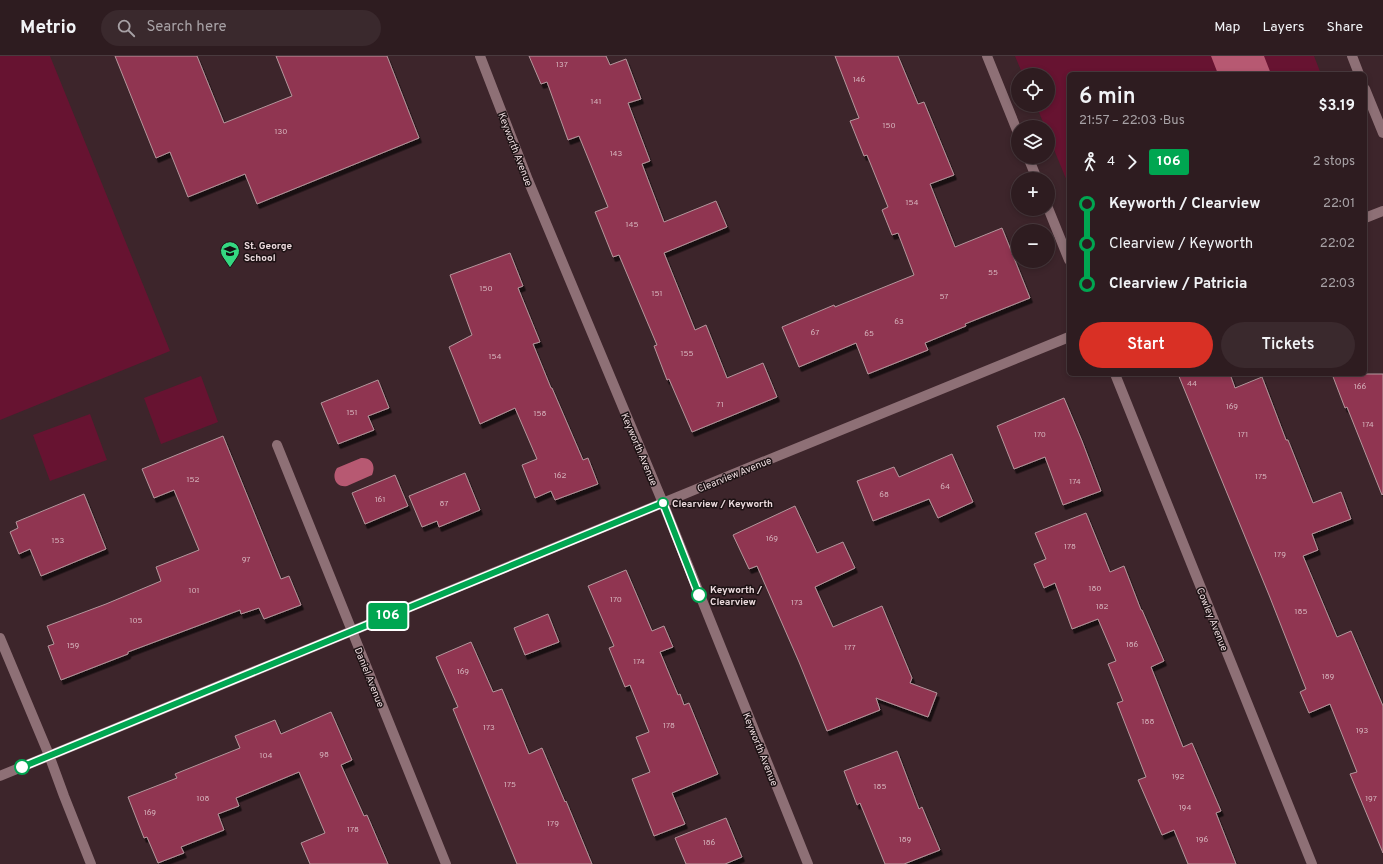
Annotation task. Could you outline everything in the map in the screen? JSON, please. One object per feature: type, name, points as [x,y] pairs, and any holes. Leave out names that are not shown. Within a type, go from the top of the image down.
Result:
[{"type":"street","name":"Keyworth Avenue","points":[[480,56],[528,180],[663,503],[808,864]]},
{"type":"street","points":[[987,56],[1013,120]]},
{"type":"street","points":[[1352,56],[1358,72]]},
{"type":"street","points":[[1367,94],[1383,133]]},
{"type":"street","points":[[1367,217],[1383,211]]},
{"type":"street","points":[[1051,216],[1067,255]]},
{"type":"street","name":"Clearview Avenue","points":[[0,776],[1067,338]]},
{"type":"street","name":"Cowley Avenue","points":[[1116,376],[1312,864]]},
{"type":"street","name":"Daniel Avenue","points":[[277,445],[446,864]]},
{"type":"street","points":[[0,638],[49,755],[91,864]]},
{"type":"shaded area","points":[[0,56],[50,56],[170,351],[0,420]]},
{"type":"shaded area","points":[[1015,56],[1314,56],[1320,72],[1067,72],[1067,181],[1055,152],[1055,120],[1042,120],[1039,112],[1055,112],[1055,68],[1020,68]]},
{"type":"shaded area","points":[[1211,56],[1264,56],[1270,72],[1217,72]]},
{"type":"shaded area","points":[[201,376],[218,422],[161,444],[144,398]]},
{"type":"shaded area","points":[[90,414],[107,460],[50,481],[33,435]]},
{"type":"shaded area","points":[[361,458],[368,459],[372,463],[374,468],[372,475],[347,486],[337,484],[334,475],[337,468]]},
{"type":"building","points":[[115,56],[197,56],[224,123],[292,96],[276,56],[387,56],[419,138],[257,204],[245,174],[188,197],[170,152],[156,158]]},
{"type":"building","points":[[529,56],[606,56],[610,65],[626,59],[641,99],[628,103],[650,161],[642,164],[664,222],[716,201],[727,227],[664,253],[695,330],[706,325],[727,378],[763,363],[777,397],[692,432],[669,379],[667,380],[654,346],[657,345],[619,255],[613,257],[595,212],[608,207],[579,136],[568,140],[547,82],[541,84]]},
{"type":"building","points":[[835,56],[898,56],[918,104],[924,102],[954,175],[930,184],[955,247],[1002,228],[1011,250],[1011,268],[1018,268],[1030,298],[965,324],[966,326],[925,343],[928,350],[868,374],[856,343],[799,367],[782,327],[834,305],[835,307],[914,275],[898,233],[892,235],[882,210],[888,207],[867,155],[864,156],[850,121],[859,118]]},
{"type":"building","points":[[510,253],[523,286],[518,288],[540,342],[533,344],[583,460],[588,458],[598,484],[555,500],[551,491],[535,498],[522,465],[537,459],[515,408],[480,424],[449,347],[472,335],[450,275]]},
{"type":"building","points":[[1367,374],[1383,374],[1382,495],[1347,407],[1345,408],[1333,376],[1367,376]]},
{"type":"building","points":[[1179,376],[1231,376],[1235,388],[1262,377],[1286,440],[1288,440],[1313,503],[1341,492],[1351,519],[1312,534],[1318,550],[1303,556],[1337,637],[1351,631],[1383,706],[1383,853],[1350,774],[1357,772],[1330,704],[1309,713],[1300,692],[1306,689]]},
{"type":"building","points":[[378,380],[389,408],[368,416],[374,430],[338,444],[321,403]]},
{"type":"building","points":[[1064,398],[1101,491],[1063,505],[1045,457],[1014,469],[997,426]]},
{"type":"building","points":[[223,436],[281,579],[289,576],[301,605],[264,619],[259,608],[241,614],[240,610],[128,652],[128,654],[61,680],[48,646],[54,644],[47,626],[161,581],[156,567],[199,550],[174,490],[154,498],[142,469]]},
{"type":"building","points":[[952,454],[973,502],[938,518],[929,499],[873,521],[857,481],[894,467],[899,477]]},
{"type":"building","points":[[465,473],[480,510],[439,527],[437,521],[422,527],[409,496]]},
{"type":"building","points":[[395,475],[408,506],[365,524],[352,493]]},
{"type":"building","points":[[84,494],[106,549],[41,576],[30,549],[19,554],[10,532],[18,528],[16,522]]},
{"type":"building","points":[[795,506],[817,553],[843,542],[855,568],[815,587],[833,627],[882,606],[912,678],[910,683],[937,693],[928,717],[876,698],[880,710],[827,731],[757,566],[749,569],[733,535]]},
{"type":"building","points":[[1086,513],[1110,572],[1124,566],[1141,610],[1164,661],[1151,667],[1183,747],[1192,743],[1221,811],[1216,813],[1236,864],[1188,864],[1174,830],[1162,835],[1138,780],[1146,777],[1117,703],[1123,701],[1108,664],[1116,661],[1098,619],[1072,629],[1055,583],[1044,588],[1034,564],[1046,559],[1035,533]]},
{"type":"building","points":[[626,570],[652,631],[664,626],[673,647],[660,652],[678,695],[680,694],[684,705],[689,703],[718,774],[672,793],[685,824],[654,836],[632,779],[650,772],[636,737],[649,732],[630,685],[625,687],[609,648],[614,646],[588,586]]},
{"type":"building","points":[[548,614],[559,642],[525,655],[514,628]]},
{"type":"building","points":[[471,642],[493,692],[502,689],[529,754],[542,748],[592,864],[517,864],[453,709],[458,707],[436,657]]},
{"type":"building","points":[[331,712],[352,760],[341,765],[364,816],[367,815],[388,864],[310,864],[301,843],[325,833],[299,772],[236,798],[239,806],[218,814],[224,830],[181,847],[184,853],[158,863],[147,837],[144,838],[128,797],[177,778],[175,774],[240,748],[235,736],[275,720],[281,734]]},
{"type":"building","points":[[897,751],[919,809],[922,807],[940,850],[904,864],[885,864],[860,803],[857,805],[844,771]]},
{"type":"building","points":[[726,818],[742,857],[725,864],[686,864],[675,838]]},
{"type":"bus line","name":"106","points":[[22,767],[663,503],[699,595]]},
{"type":"place","name":"St. George School","points":[[230,268]]},
{"type":"place","name":"Clearview / Keyworth","points":[[663,503]]},
{"type":"place","name":"Keyworth / Clearview","points":[[699,595]]}]
